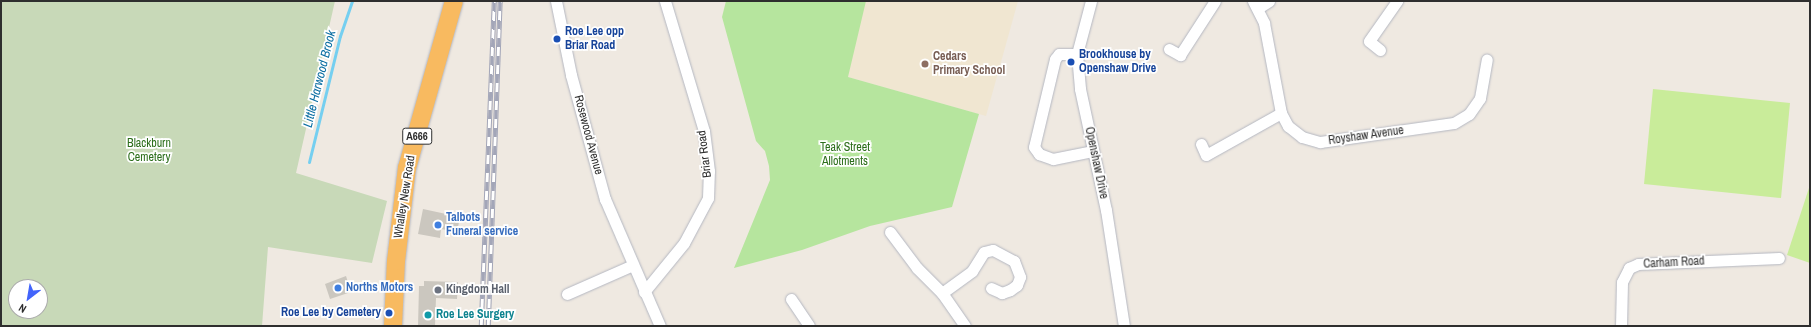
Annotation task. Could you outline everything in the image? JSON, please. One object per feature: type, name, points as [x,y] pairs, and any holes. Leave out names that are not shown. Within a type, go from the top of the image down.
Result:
[{"type":"highway","name":"Whalley New Road","points":[[393,326],[396,261],[407,168],[454,1]]},
{"type":"street","name":"Rosewood Avenue","points":[[556,1],[571,75],[605,199],[660,326]]},
{"type":"street","name":"Briar Road","points":[[644,292],[684,242],[708,198],[709,171],[704,131],[665,1]]},
{"type":"street","name":"Openshaw Drive","points":[[1090,1],[1077,54],[1080,89],[1093,151],[1124,326]]},
{"type":"street","points":[[1169,49],[1180,56],[1215,1]]},
{"type":"street","points":[[1255,4],[1269,1]]},
{"type":"street","points":[[1380,50],[1369,41],[1397,1]]},
{"type":"street","name":"Royshaw Avenue","points":[[1255,4],[1264,23],[1281,114],[1288,126],[1302,137],[1320,142],[1454,123],[1469,114],[1480,98],[1487,60]]},
{"type":"street","points":[[1077,54],[1059,54],[1055,59],[1034,147],[1039,154],[1053,159],[1093,151]]},
{"type":"street","points":[[1201,144],[1206,155],[1281,114]]},
{"type":"street","points":[[890,232],[917,268],[942,292],[965,326]]},
{"type":"street","points":[[942,292],[972,271],[984,252],[993,250],[1014,261],[1020,276],[1017,285],[1006,291],[991,288]]},
{"type":"street","name":"Carham Road","points":[[1621,326],[1622,282],[1629,268],[1638,264],[1779,258]]},
{"type":"street","points":[[566,294],[633,265]]},
{"type":"street","points":[[791,299],[809,326]]},
{"type":"shaded area","name":"Cedars Primary School","points":[[864,1],[1018,1],[986,116],[848,77],[850,51]]},
{"type":"green space","name":"Blackburn Cemetery","points":[[1,1],[335,1],[296,173],[387,201],[372,263],[268,247],[262,326],[1,326]]},
{"type":"green space","name":"Teak Street Allotments","points":[[726,1],[866,1],[848,77],[979,114],[952,207],[870,226],[802,250],[734,268],[770,180],[769,166],[765,151],[756,141],[722,17]]},
{"type":"green space","points":[[1653,89],[1790,103],[1781,198],[1644,184]]},
{"type":"green space","points":[[1810,185],[1810,263],[1787,255]]},
{"type":"building","name":"Talbots Funeral service","points":[[423,209],[460,217],[457,232],[441,229],[440,238],[418,234]]},
{"type":"building","name":"Norths Motors","points":[[346,276],[351,292],[330,299],[325,284]]},
{"type":"building","points":[[424,281],[458,282],[457,299],[436,298],[435,326],[418,326],[419,286],[424,286]]},
{"type":"waterway","name":"Little Harwood Brook","points":[[309,162],[340,36],[352,1]]},
{"type":"railway","points":[[481,326],[494,1]]},
{"type":"railway","points":[[488,326],[500,1]]},
{"type":"place","name":"Roe Lee opp Briar Road","points":[[557,39]]},
{"type":"place","name":"Brookhouse by Openshaw Drive","points":[[1071,62]]},
{"type":"place","name":"Cedars Primary School","points":[[925,64]]},
{"type":"place","name":"Talbots Funeral service","points":[[438,225]]},
{"type":"place","name":"Norths Motors","points":[[338,288]]},
{"type":"place","name":"Kingdom Hall","points":[[438,290]]},
{"type":"place","name":"Roe Lee by Cemetery","points":[[389,313]]},
{"type":"place","name":"Roe Lee Surgery","points":[[428,315]]}]
